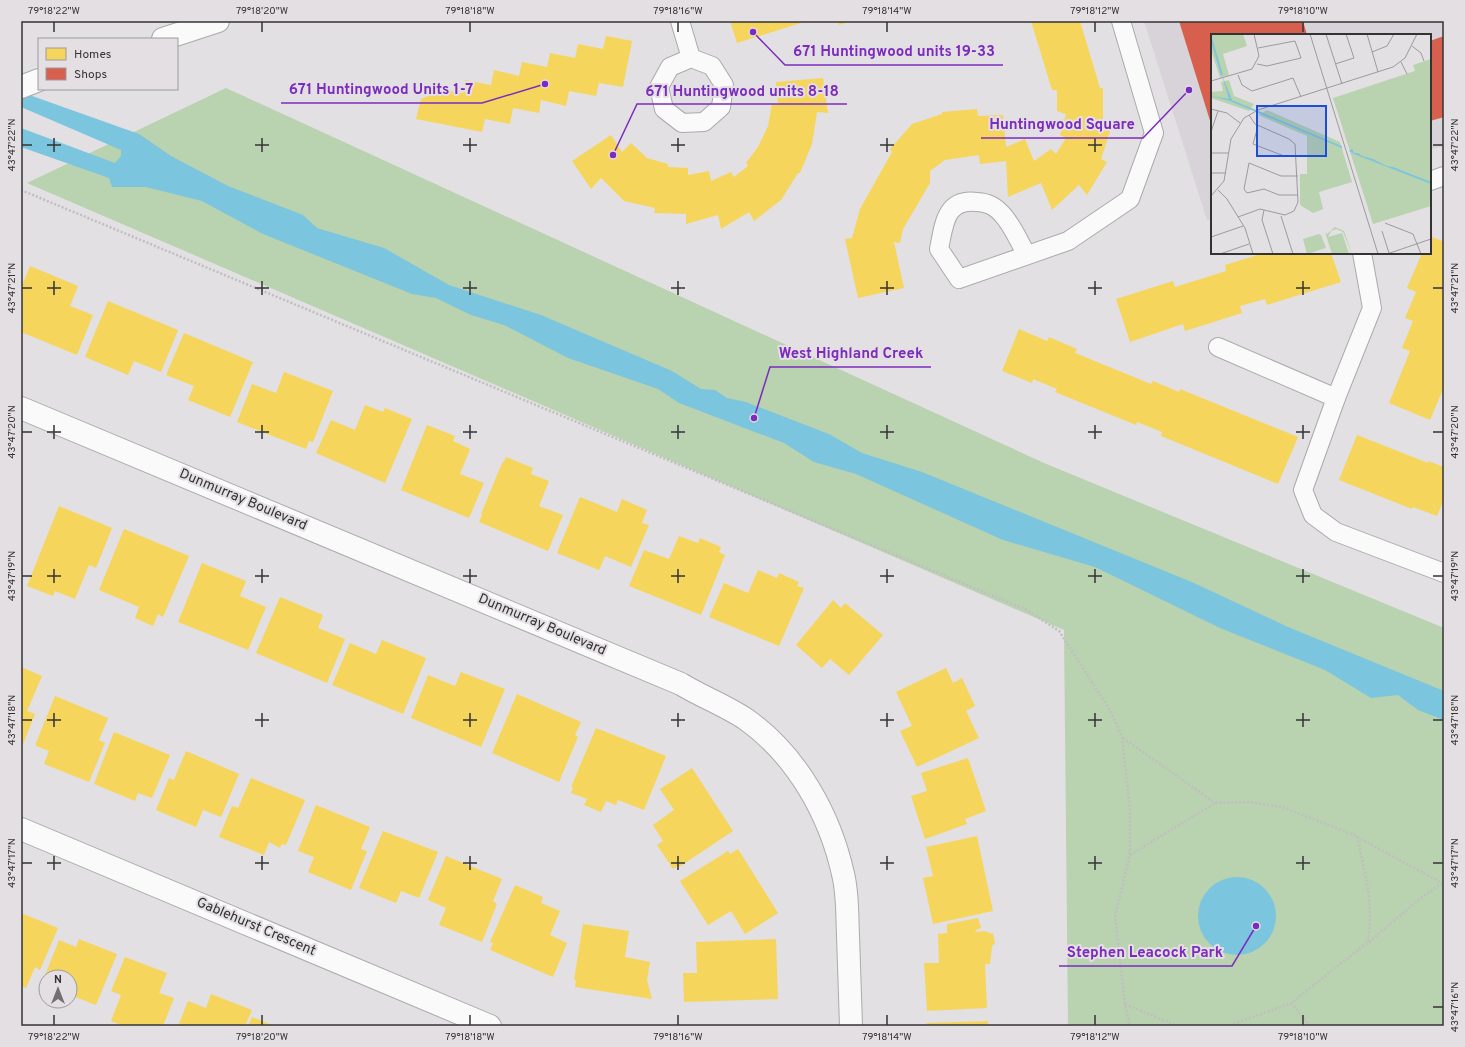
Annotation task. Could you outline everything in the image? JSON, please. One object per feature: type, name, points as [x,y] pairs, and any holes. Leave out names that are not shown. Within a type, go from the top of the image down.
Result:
[{"type":"street","points":[[166,38],[218,21]]},
{"type":"street","points":[[21,87],[38,80]]},
{"type":"street","name":"Dunmurray Boulevard","points":[[21,409],[681,684],[748,721],[779,749],[795,767],[816,800],[828,824],[844,875],[847,908],[850,1026]]},
{"type":"street","name":"Gablehurst Crescent","points":[[21,829],[490,1026]]},
{"type":"lane","points":[[680,21],[691,58]]},
{"type":"lane","points":[[1027,255],[1002,214],[990,203],[967,201],[954,206],[944,220],[940,249],[959,279],[1068,241],[1130,199],[1154,133],[1121,21]]},
{"type":"lane","points":[[1431,181],[1444,176]]},
{"type":"lane","points":[[1362,254],[1372,308],[1336,398],[1303,490],[1313,515],[1336,532],[1444,573]]},
{"type":"lane","points":[[1218,347],[1336,398]]},
{"type":"path","points":[[21,190],[1027,610],[1059,631],[1110,710],[1122,737],[1130,810],[1130,855],[1115,916],[1125,1004],[1130,1026]]},
{"type":"path","points":[[1122,737],[1215,803]]},
{"type":"path","points":[[1130,855],[1215,803],[1249,802],[1282,807],[1357,836],[1443,882],[1422,897],[1292,1003],[1228,1026]]},
{"type":"path","points":[[1357,836],[1370,896],[1372,920],[1368,942]]},
{"type":"path","points":[[1292,1003],[1310,1026]]},
{"type":"path","points":[[1125,1004],[1177,1026]]},
{"type":"shaded area","points":[[1144,21],[1444,21],[1444,146],[1431,150],[1431,34],[1211,34],[1211,219],[1207,220]]},
{"type":"green space","points":[[226,88],[1044,463],[1444,628],[1444,1026],[1068,1026],[1064,630],[27,183]]},
{"type":"water","points":[[21,92],[139,134],[171,156],[228,186],[303,215],[317,228],[384,248],[449,285],[541,315],[672,371],[701,389],[715,390],[727,398],[746,402],[829,434],[862,453],[922,472],[1194,583],[1288,627],[1444,691],[1444,720],[1418,710],[1398,695],[1371,698],[1325,670],[1220,628],[1095,567],[1003,540],[856,474],[814,462],[784,443],[679,403],[658,389],[568,358],[504,325],[471,315],[436,298],[412,294],[263,234],[202,201],[146,187],[112,187],[109,178],[21,147],[21,128],[115,163],[121,156],[121,150],[21,107]]},
{"type":"water","points":[[1237,877],[1252,880],[1264,889],[1273,901],[1276,916],[1273,931],[1264,943],[1252,952],[1237,955],[1222,952],[1210,943],[1201,931],[1198,916],[1201,901],[1210,889],[1222,880]]},
{"type":"building: Homes","points":[[730,21],[807,21],[737,43]]},
{"type":"building: Homes","points":[[838,21],[852,21],[839,25]]},
{"type":"building: Homes","points":[[1031,21],[1080,21],[1100,88],[1103,88],[1103,122],[1112,125],[1101,159],[1107,162],[1087,195],[1079,185],[1052,210],[1041,183],[1008,197],[1006,161],[980,164],[979,155],[945,160],[930,171],[930,183],[903,229],[900,243],[894,242],[904,288],[858,298],[845,239],[852,238],[860,209],[892,152],[890,149],[912,124],[942,114],[942,112],[977,109],[978,116],[1003,115],[1006,147],[1025,139],[1034,161],[1051,149],[1056,154],[1066,138],[1060,135],[1066,114],[1057,111],[1057,90],[1052,90]]},
{"type":"building: Homes","points":[[606,36],[632,41],[623,87],[599,83],[596,96],[569,91],[566,106],[541,100],[539,113],[513,108],[510,124],[485,119],[482,132],[416,119],[421,99],[443,90],[463,93],[465,80],[491,85],[494,70],[519,76],[522,62],[547,67],[550,53],[575,58],[578,44],[603,49]]},
{"type":"building: Homes","points":[[823,78],[828,113],[817,112],[812,144],[800,173],[798,173],[781,200],[754,221],[749,212],[721,229],[718,215],[686,224],[686,214],[654,213],[655,208],[624,201],[601,178],[591,189],[572,161],[611,135],[622,152],[631,143],[647,158],[668,164],[668,167],[688,168],[688,175],[709,171],[711,181],[731,172],[734,177],[748,166],[746,163],[758,147],[768,126],[772,103],[778,104],[776,82]]},
{"type":"building: Homes","points":[[1431,236],[1444,242],[1444,387],[1430,420],[1389,403],[1410,351],[1402,348],[1413,321],[1405,318],[1416,292],[1407,288],[1422,254],[1431,254]]},
{"type":"building: Homes","points":[[1261,254],[1331,254],[1341,282],[1267,305],[1265,299],[1240,306],[1242,313],[1185,331],[1183,324],[1130,342],[1116,299],[1173,281],[1175,287],[1226,271],[1225,265]]},
{"type":"building: Homes","points":[[30,266],[78,286],[70,306],[93,315],[77,355],[21,332],[21,288]]},
{"type":"building: Homes","points":[[108,301],[178,330],[161,372],[134,361],[128,375],[85,357]]},
{"type":"building: Homes","points":[[1019,329],[1047,341],[1049,337],[1077,349],[1075,353],[1151,384],[1153,381],[1179,392],[1180,389],[1298,437],[1278,484],[1161,436],[1162,432],[1137,422],[1136,425],[1055,392],[1057,389],[1033,379],[1032,383],[1002,371]]},
{"type":"building: Homes","points":[[184,333],[253,362],[230,417],[188,400],[194,386],[166,375]]},
{"type":"building: Homes","points":[[284,372],[333,391],[313,442],[309,441],[306,449],[237,422],[252,384],[276,393]]},
{"type":"building: Homes","points":[[365,405],[383,412],[385,408],[412,419],[385,483],[316,453],[331,420],[355,430]]},
{"type":"building: Homes","points":[[427,425],[455,436],[453,441],[470,449],[460,474],[484,483],[469,518],[401,490]]},
{"type":"building: Homes","points":[[1357,435],[1428,463],[1428,461],[1444,467],[1444,499],[1437,516],[1413,507],[1412,509],[1339,480]]},
{"type":"building: Homes","points":[[506,457],[533,468],[531,474],[549,481],[539,506],[563,515],[548,551],[479,522],[502,463]]},
{"type":"building: Homes","points":[[580,497],[617,512],[622,499],[647,510],[642,523],[649,525],[631,567],[605,556],[599,570],[557,553]]},
{"type":"building: Homes","points":[[59,506],[112,528],[96,568],[89,565],[75,599],[55,591],[53,596],[27,586]]},
{"type":"building: Homes","points":[[124,529],[189,556],[163,617],[158,614],[153,626],[135,618],[139,607],[99,590]]},
{"type":"building: Homes","points":[[679,536],[698,543],[700,538],[721,547],[719,552],[725,555],[701,615],[629,586],[644,550],[669,559]]},
{"type":"building: Homes","points":[[202,563],[246,581],[240,596],[266,607],[248,650],[178,622]]},
{"type":"building: Homes","points":[[758,570],[777,578],[779,573],[799,582],[797,586],[804,588],[779,646],[709,617],[724,583],[748,593]]},
{"type":"building: Homes","points":[[280,597],[323,615],[318,628],[345,639],[327,683],[256,653]]},
{"type":"building: Homes","points":[[833,600],[841,608],[845,603],[883,635],[849,675],[830,659],[822,668],[796,645]]},
{"type":"building: Homes","points":[[382,640],[426,658],[403,714],[332,685],[350,643],[376,654]]},
{"type":"building: Homes","points":[[21,667],[42,676],[27,711],[35,714],[21,749]]},
{"type":"building: Homes","points":[[946,668],[953,683],[962,678],[975,706],[966,711],[979,738],[917,767],[900,731],[912,726],[896,692]]},
{"type":"building: Homes","points":[[461,672],[505,689],[481,747],[411,718],[428,675],[455,686]]},
{"type":"building: Homes","points":[[517,694],[581,722],[575,735],[578,737],[559,782],[492,753]]},
{"type":"building: Homes","points":[[55,696],[108,718],[99,740],[105,743],[89,782],[44,764],[49,751],[36,746]]},
{"type":"building: Homes","points":[[596,728],[666,756],[644,810],[618,800],[616,805],[606,801],[601,812],[584,805],[587,799],[571,793],[573,788],[571,787]]},
{"type":"building: Homes","points":[[114,732],[170,755],[152,798],[138,793],[135,801],[94,784]]},
{"type":"building: Homes","points":[[186,751],[239,774],[221,817],[203,810],[196,827],[156,810],[169,778],[174,780]]},
{"type":"building: Homes","points":[[968,758],[986,811],[965,819],[967,824],[925,839],[911,796],[927,791],[921,773]]},
{"type":"building: Homes","points":[[692,768],[733,831],[679,867],[678,866],[673,869],[657,845],[663,841],[653,825],[674,810],[660,789]]},
{"type":"building: Homes","points":[[251,778],[305,800],[286,845],[282,844],[280,848],[269,842],[264,855],[219,837],[232,806],[238,808]]},
{"type":"building: Homes","points":[[316,805],[370,827],[361,849],[367,851],[351,890],[308,872],[314,857],[298,851]]},
{"type":"building: Homes","points":[[383,831],[438,852],[419,898],[401,891],[396,903],[359,888]]},
{"type":"building: Homes","points":[[977,836],[993,911],[933,924],[923,878],[933,876],[926,847]]},
{"type":"building: Homes","points":[[738,849],[778,913],[745,934],[731,911],[708,925],[680,881],[728,851],[730,854]]},
{"type":"building: Homes","points":[[446,856],[502,879],[493,901],[497,904],[482,942],[439,925],[446,908],[428,900]]},
{"type":"building: Homes","points":[[515,885],[543,897],[541,903],[560,911],[550,935],[567,943],[553,977],[490,950],[493,943],[490,942]]},
{"type":"building: Homes","points":[[21,913],[58,928],[40,969],[35,967],[26,988],[21,986]]},
{"type":"building: Homes","points":[[978,918],[981,928],[975,932],[984,931],[993,934],[995,943],[992,946],[990,964],[985,964],[987,1008],[927,1011],[924,963],[939,963],[938,934],[947,933],[947,924]]},
{"type":"building: Homes","points":[[583,924],[629,931],[625,957],[650,962],[647,980],[652,999],[575,987],[576,980],[574,980]]},
{"type":"building: Homes","points":[[79,939],[117,954],[96,1005],[78,998],[78,969],[48,969],[59,940],[76,947]]},
{"type":"building: Homes","points":[[776,939],[778,999],[684,1002],[683,973],[697,973],[696,942]]},
{"type":"building: Homes","points":[[125,957],[167,973],[159,993],[174,998],[163,1026],[123,1026],[111,1021],[121,995],[111,991]]},
{"type":"building: Homes","points":[[211,994],[252,1010],[245,1026],[178,1026],[188,1001],[206,1008]]},
{"type":"building: Homes","points":[[252,1017],[274,1026],[248,1026]]},
{"type":"building: Homes","points":[[988,1021],[988,1026],[926,1026],[926,1023]]},
{"type":"building: Shops","points":[[1179,21],[1303,21],[1307,34],[1211,34],[1211,124]]},
{"type":"building: Shops","points":[[1444,36],[1444,117],[1431,121],[1431,41]]},
{"type":"place","name":"671 Huntingwood units 19-33","points":[[753,32]]},
{"type":"place","name":"671 Huntingwood Units 1-7","points":[[545,84]]},
{"type":"place","name":"Huntingwood Square","points":[[1189,90]]},
{"type":"place","name":"671 Huntingwood units 8-18","points":[[613,155]]},
{"type":"place","name":"West Highland Creek","points":[[754,418]]},
{"type":"place","name":"Stephen Leacock Park","points":[[1256,926]]}]
